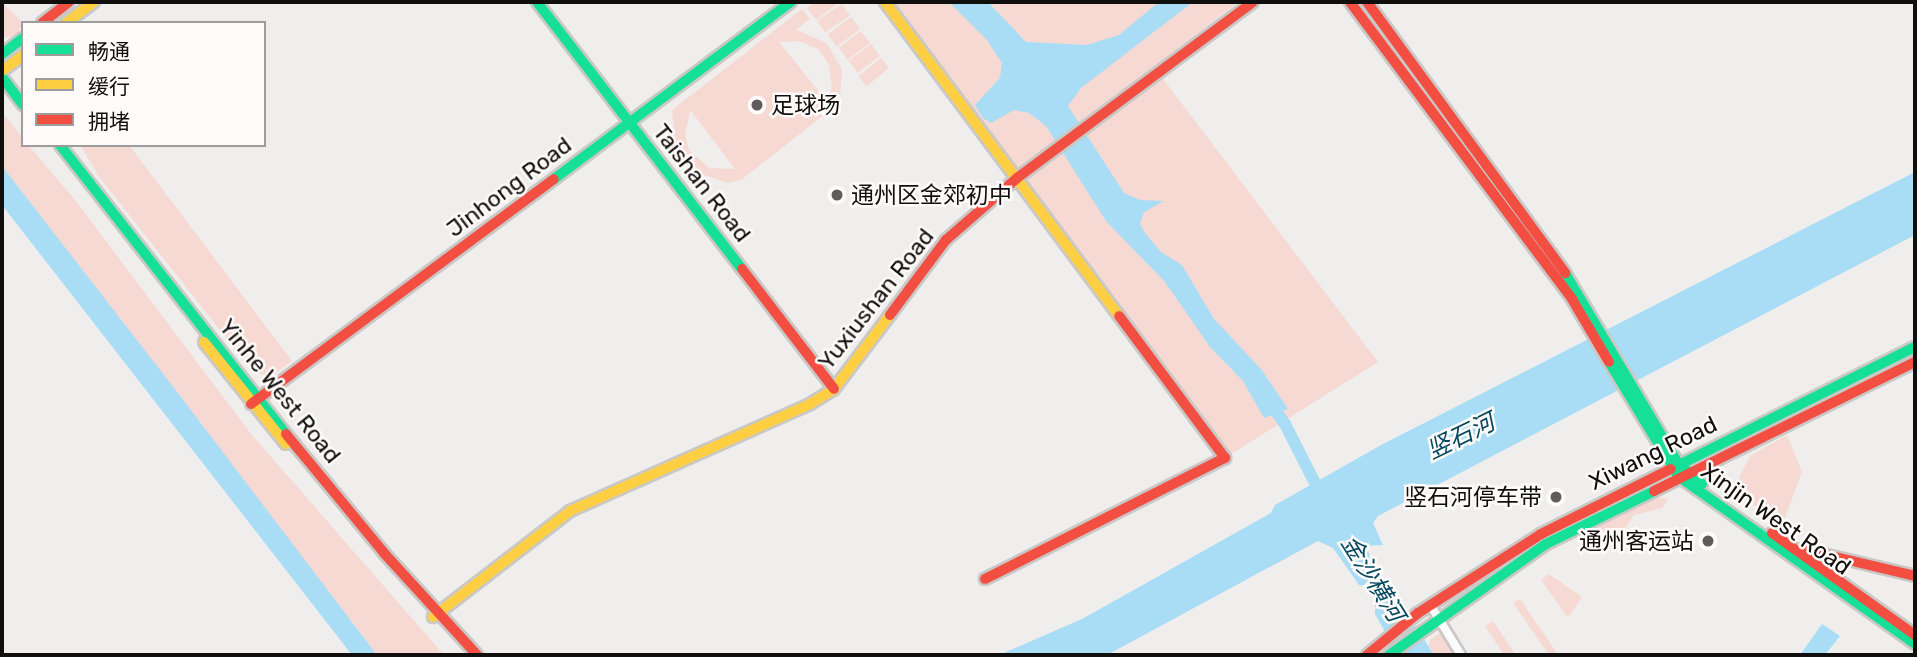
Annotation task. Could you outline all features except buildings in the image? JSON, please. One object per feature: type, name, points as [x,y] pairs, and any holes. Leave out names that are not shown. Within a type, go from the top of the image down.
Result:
[{"type":"main road","points":[[45,21],[69,2]]},
{"type":"main road","points":[[69,21],[94,2]]},
{"type":"main road","name":"Taishan Road","points":[[537,2],[834,389]]},
{"type":"main road","name":"Jinhong Road","points":[[254,401],[791,2]]},
{"type":"main road","points":[[884,2],[1224,458],[985,579]]},
{"type":"main road","name":"Yuxiushan Road","points":[[436,615],[570,511],[616,487],[810,404],[834,389],[946,240],[1017,178],[1253,2]]},
{"type":"main road","points":[[1350,2],[1575,296]]},
{"type":"main road","points":[[1367,2],[1575,296]]},
{"type":"main road","points":[[2,54],[21,40]]},
{"type":"main road","points":[[2,71],[21,57]]},
{"type":"main road","points":[[2,71],[21,93]]},
{"type":"main road","points":[[2,71],[21,102]]},
{"type":"main road","name":"Yinhe West Road","points":[[55,147],[254,401],[468,655]]},
{"type":"main road","name":"Yinhe West Road","points":[[62,147],[254,401]]},
{"type":"main road","name":"Xinjin West Road","points":[[1575,296],[1678,469],[1766,537],[1915,644]]},
{"type":"main road","name":"Xiwang Road","points":[[1389,655],[1546,544],[1678,469],[1915,348]]},
{"type":"main road","name":"Xiwang Road","points":[[1367,655],[1418,613],[1541,534],[1915,362]]},
{"type":"main road","name":"Xinjin West Road","points":[[1678,469],[1796,548],[1915,635]]},
{"type":"main road","points":[[1766,537],[1796,548],[1915,576]]},
{"type":"main road","name":"Yinhe West Road","points":[[436,615],[477,655]]},
{"type":"street","points":[[1431,606],[1461,655]]},
{"type":"shaded area","points":[[2,2],[21,21],[21,27],[17,35],[2,38]]},
{"type":"shaded area","points":[[815,2],[840,2],[816,20],[807,8]]},
{"type":"shaded area","points":[[885,2],[1238,2],[1154,67],[1378,362],[1225,458]]},
{"type":"shaded area","points":[[842,4],[850,16],[825,32],[817,21]]},
{"type":"shaded area","name":"足球场","points":[[802,9],[810,19],[796,30],[827,43],[842,70],[840,97],[833,108],[741,180],[727,183],[691,170],[676,149],[672,110]],"holes":[[[799,41],[818,49],[829,65],[832,88],[825,99],[779,42]],[[691,111],[735,169],[709,168],[689,150],[685,135]]]},
{"type":"shaded area","points":[[851,17],[860,29],[837,46],[828,34]]},
{"type":"shaded area","points":[[861,31],[870,43],[848,60],[839,48]]},
{"type":"shaded area","points":[[871,44],[880,56],[858,73],[849,61]]},
{"type":"shaded area","points":[[881,58],[889,68],[867,86],[858,76]]},
{"type":"shaded area","points":[[2,112],[21,136],[21,147],[30,147],[72,196],[252,435],[444,655],[377,655],[2,166]]},
{"type":"shaded area","points":[[81,147],[131,147],[292,361],[272,376],[254,373],[100,178]]},
{"type":"shaded area","points":[[1787,435],[1802,472],[1782,526],[1743,497],[1739,478],[1750,456]]},
{"type":"shaded area","points":[[1658,498],[1668,499],[1662,508],[1634,515],[1610,549],[1598,540],[1593,546],[1586,541],[1591,526]]},
{"type":"shaded area","points":[[1549,574],[1582,597],[1568,618],[1541,580]]},
{"type":"shaded area","points":[[1520,599],[1557,653],[1554,655],[1549,655],[1513,603]]},
{"type":"shaded area","points":[[1493,621],[1516,655],[1504,655],[1485,626]]},
{"type":"shaded area","points":[[1442,632],[1457,655],[1434,655],[1429,646],[1430,640]]},
{"type":"water","points":[[949,2],[988,2],[1026,42],[1087,45],[1119,35],[1159,2],[1193,2],[1081,88],[1068,106],[1124,193],[1140,200],[1164,201],[1144,212],[1140,224],[1145,233],[1161,252],[1182,265],[1214,319],[1261,369],[1288,409],[1264,418],[1243,381],[1210,347],[1165,282],[1106,221],[1046,126],[1029,113],[1014,110],[991,123],[983,118],[975,105],[1000,78],[1002,63],[987,40]]},
{"type":"water","points":[[2,166],[377,655],[352,655],[2,205]]},
{"type":"water","points":[[1915,172],[1915,235],[1378,516],[1373,523],[1383,545],[1364,546],[1378,567],[1376,576],[1383,589],[1399,601],[1434,655],[1398,655],[1375,614],[1375,598],[1366,586],[1359,585],[1333,548],[1318,541],[1107,655],[999,655],[1082,619],[1271,513],[1275,505],[1383,444]]},
{"type":"water","points":[[1822,624],[1840,636],[1825,655],[1800,655]]},
{"type":"waterway","points":[[1268,400],[1285,424],[1322,497]]},
{"type":"traffic: fast","points":[[537,2],[742,269]]},
{"type":"traffic: fast","points":[[554,179],[791,2]]},
{"type":"traffic: fast","points":[[2,54],[21,40]]},
{"type":"traffic: fast","points":[[2,77],[21,102]]},
{"type":"traffic: fast","points":[[62,147],[286,434]]},
{"type":"traffic: fast","points":[[1565,273],[1678,463],[1702,484]]},
{"type":"traffic: fast","points":[[1671,469],[1915,347]]},
{"type":"traffic: fast","points":[[1609,362],[1678,476],[1915,644]]},
{"type":"traffic: fast","points":[[1389,655],[1546,544],[1654,491]]},
{"type":"traffic: slow","points":[[69,21],[94,2]]},
{"type":"traffic: slow","points":[[885,2],[1119,316]]},
{"type":"traffic: slow","points":[[2,71],[21,57]]},
{"type":"traffic: slow","points":[[433,617],[570,511],[810,404],[834,389],[890,315]]},
{"type":"traffic: slow","points":[[204,342],[286,444]]},
{"type":"traffic: jam","points":[[45,21],[69,2]]},
{"type":"traffic: jam","points":[[890,315],[946,240],[1017,178],[1253,2]]},
{"type":"traffic: jam","points":[[1350,2],[1572,299],[1609,362]]},
{"type":"traffic: jam","points":[[1367,2],[1565,273]]},
{"type":"traffic: jam","points":[[251,404],[554,179]]},
{"type":"traffic: jam","points":[[742,269],[834,389]]},
{"type":"traffic: jam","points":[[985,579],[1225,458],[1119,316]]},
{"type":"traffic: jam","points":[[1654,491],[1915,362]]},
{"type":"traffic: jam","points":[[286,434],[384,553],[477,655]]},
{"type":"traffic: jam","points":[[1367,655],[1418,613],[1541,534],[1671,469]]},
{"type":"traffic: jam","points":[[1772,533],[1915,635]]},
{"type":"traffic: jam","points":[[1802,549],[1915,576]]},
{"type":"place","name":"足球场","points":[[757,105]]},
{"type":"place","name":"通州区金郊初中","points":[[837,195]]},
{"type":"place","name":"竖石河停车带","points":[[1556,497]]},
{"type":"place","name":"通州客运站","points":[[1708,541]]},
{"type":"water label","name":"竖石河","points":[[1461,437]]},
{"type":"water label","name":"金沙横河","points":[[1372,579]]}]
